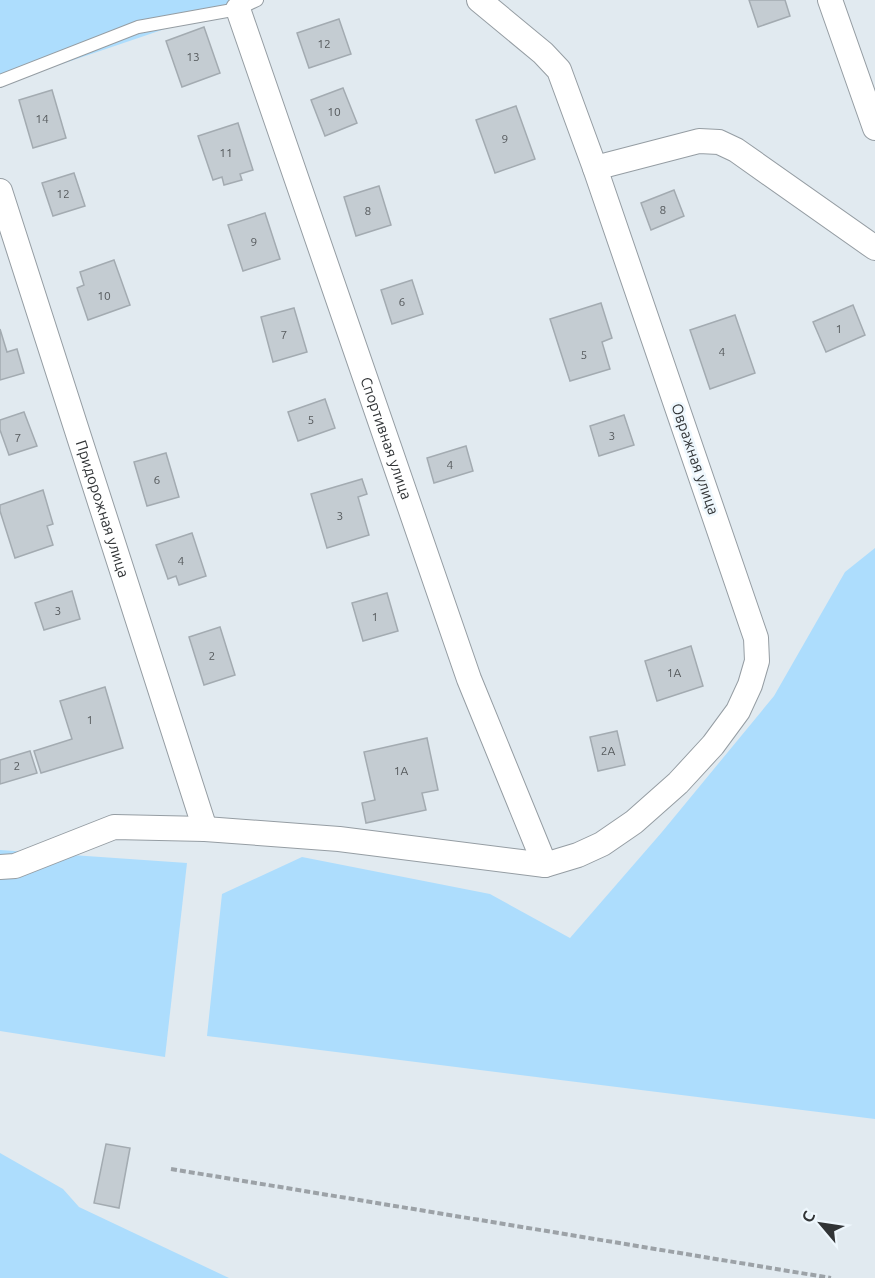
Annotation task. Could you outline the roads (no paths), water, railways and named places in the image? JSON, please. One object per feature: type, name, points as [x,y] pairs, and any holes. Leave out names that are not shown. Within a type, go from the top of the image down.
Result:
[{"type":"street","name":"Овражная улица","points":[[479,0],[543,52],[559,70],[596,168],[756,638],[757,661],[750,685],[738,711],[713,745],[678,783],[634,822],[602,844],[545,866]]},
{"type":"street","points":[[830,0],[875,128]]},
{"type":"street","name":"Спортивная улица","points":[[248,4],[469,679],[545,866]]},
{"type":"street","points":[[596,168],[699,141],[719,142],[736,150],[875,248]]},
{"type":"street","name":"Придорожная улица","points":[[0,191],[205,829]]},
{"type":"street","points":[[0,867],[15,866],[114,827],[205,829],[339,839],[545,866]]},
{"type":"lane","points":[[0,81],[138,27],[248,4]]}]
